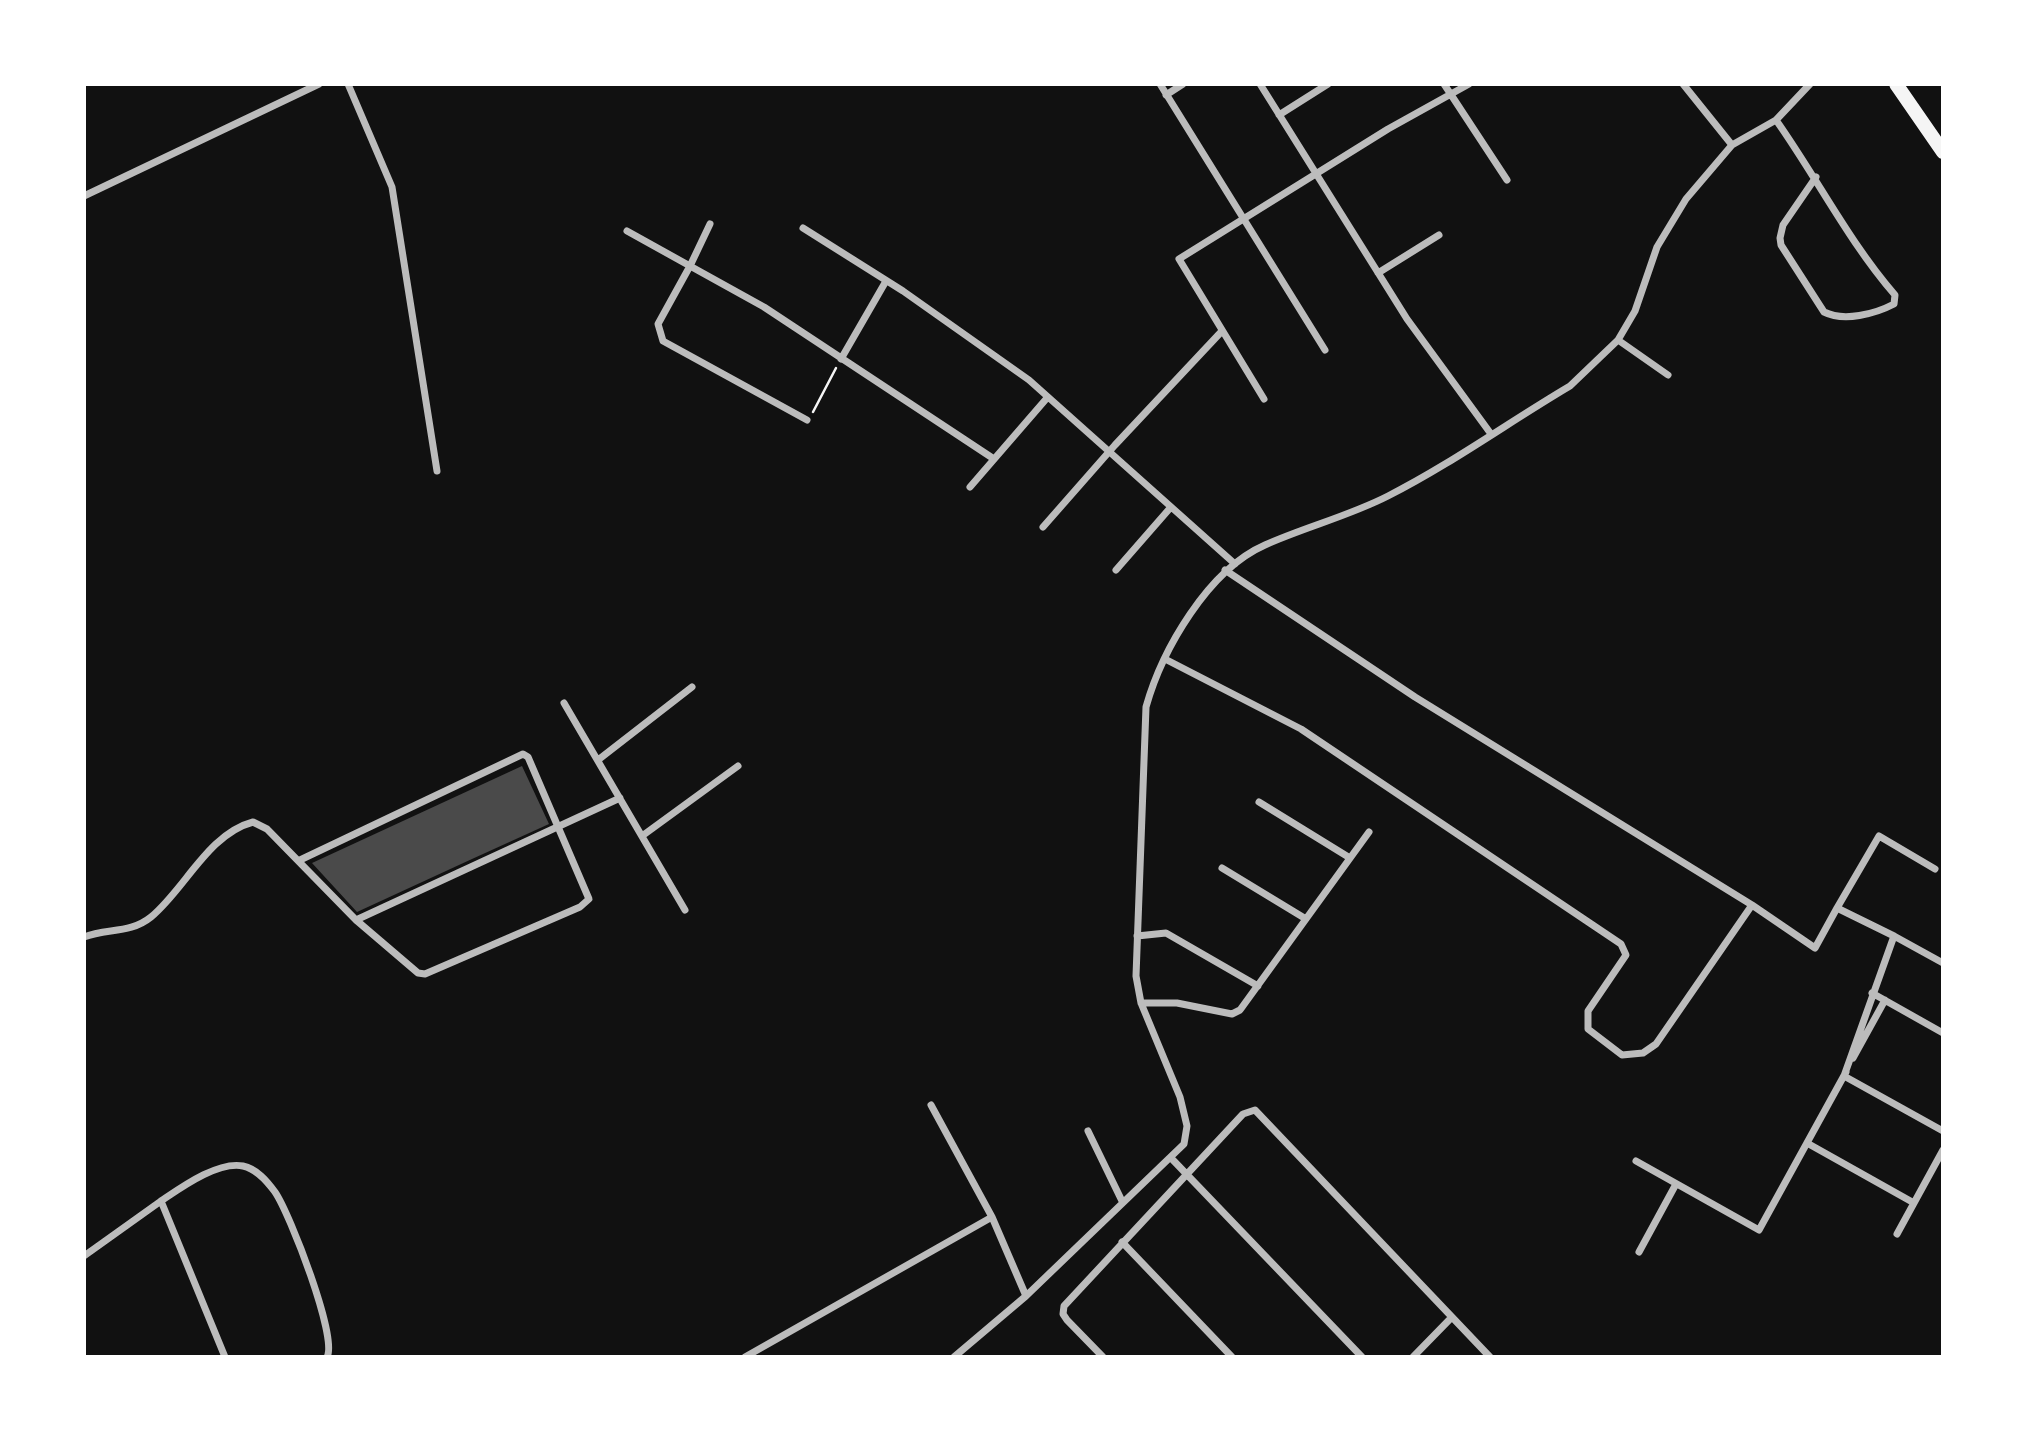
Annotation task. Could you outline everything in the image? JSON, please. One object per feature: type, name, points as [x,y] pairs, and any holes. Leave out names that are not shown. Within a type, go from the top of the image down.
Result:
[{"type":"main road","points":[[1896,84],[1943,152]]},
{"type":"street","points":[[84,196],[319,84]]},
{"type":"street","points":[[348,84],[392,187],[437,471]]},
{"type":"street","points":[[1160,84],[1325,350]]},
{"type":"street","points":[[1166,94],[1183,84]]},
{"type":"street","points":[[1260,84],[1406,319],[1491,434]]},
{"type":"street","points":[[1279,115],[1328,84]]},
{"type":"street","points":[[1444,84],[1507,180]]},
{"type":"street","points":[[1265,399],[1179,260],[1317,173],[1469,84]]},
{"type":"street","points":[[1683,84],[1732,145]]},
{"type":"street","points":[[954,1357],[1026,1296],[1122,1202],[1172,1159],[1184,1144],[1187,1126],[1180,1097],[1140,1003],[1136,967],[1146,707],[1153,681],[1183,625],[1226,570],[1264,545],[1385,498],[1570,386],[1618,340],[1635,311],[1657,247],[1670,222],[1732,145],[1776,120],[1810,84]]},
{"type":"street","points":[[1776,120],[1816,177],[1851,237],[1895,295],[1894,304],[1884,310],[1831,316],[1824,312],[1781,245],[1783,225],[1816,177]]},
{"type":"street","points":[[710,223],[658,324],[663,341],[807,420]]},
{"type":"street","points":[[803,228],[886,281],[1029,380],[1235,564]]},
{"type":"street","points":[[627,231],[764,307],[994,459]]},
{"type":"street","points":[[1378,273],[1439,235]]},
{"type":"street","points":[[841,359],[886,281]]},
{"type":"street","points":[[1043,527],[1222,331]]},
{"type":"street","points":[[1618,340],[1668,375]]},
{"type":"street","points":[[970,487],[1047,398]]},
{"type":"street","points":[[1116,570],[1171,507]]},
{"type":"street","points":[[1226,570],[1415,697],[1752,905],[1815,948],[1879,836],[1935,869]]},
{"type":"street","points":[[1165,659],[1301,729],[1621,944],[1626,955],[1588,1011],[1588,1029],[1622,1055],[1643,1053],[1656,1044],[1752,905]]},
{"type":"street","points":[[598,760],[692,687]]},
{"type":"street","points":[[564,703],[685,910]]},
{"type":"street","points":[[84,937],[132,928],[150,918],[200,862],[242,824],[253,822],[261,825],[300,860],[356,920],[418,973],[425,974],[580,907],[589,899],[528,757],[523,754],[300,860]]},
{"type":"street","points":[[642,836],[738,766]]},
{"type":"street","points":[[356,920],[620,798]]},
{"type":"street","points":[[1259,802],[1350,858]]},
{"type":"street","points":[[1140,1003],[1177,1003],[1231,1014],[1240,1010],[1369,832]]},
{"type":"street","points":[[1222,868],[1306,919]]},
{"type":"street","points":[[1837,908],[1943,963]]},
{"type":"street","points":[[1137,936],[1166,933],[1258,986]]},
{"type":"street","points":[[1844,1076],[1894,936]]},
{"type":"street","points":[[1872,993],[1943,1033]]},
{"type":"street","points":[[1636,1161],[1759,1230],[1885,1000]]},
{"type":"street","points":[[1844,1076],[1943,1131]]},
{"type":"street","points":[[931,1105],[992,1217],[1026,1296]]},
{"type":"street","points":[[1103,1357],[1067,1320],[1063,1314],[1064,1306],[1243,1114],[1255,1110],[1490,1357]]},
{"type":"street","points":[[1088,1131],[1122,1202]]},
{"type":"street","points":[[1807,1143],[1914,1203]]},
{"type":"street","points":[[1897,1234],[1943,1150]]},
{"type":"street","points":[[1172,1159],[1362,1357]]},
{"type":"street","points":[[84,1256],[161,1201],[232,1165],[254,1169],[275,1192],[287,1213],[330,1333],[327,1357]]},
{"type":"street","points":[[1639,1252],[1676,1184]]},
{"type":"street","points":[[161,1201],[225,1357]]},
{"type":"street","points":[[745,1357],[992,1217]]},
{"type":"street","points":[[1122,1242],[1232,1357]]},
{"type":"street","points":[[1413,1357],[1452,1317]]},
{"type":"path","points":[[807,420],[841,359]]},
{"type":"building","points":[[522,766],[549,824],[357,912],[312,863]]}]
